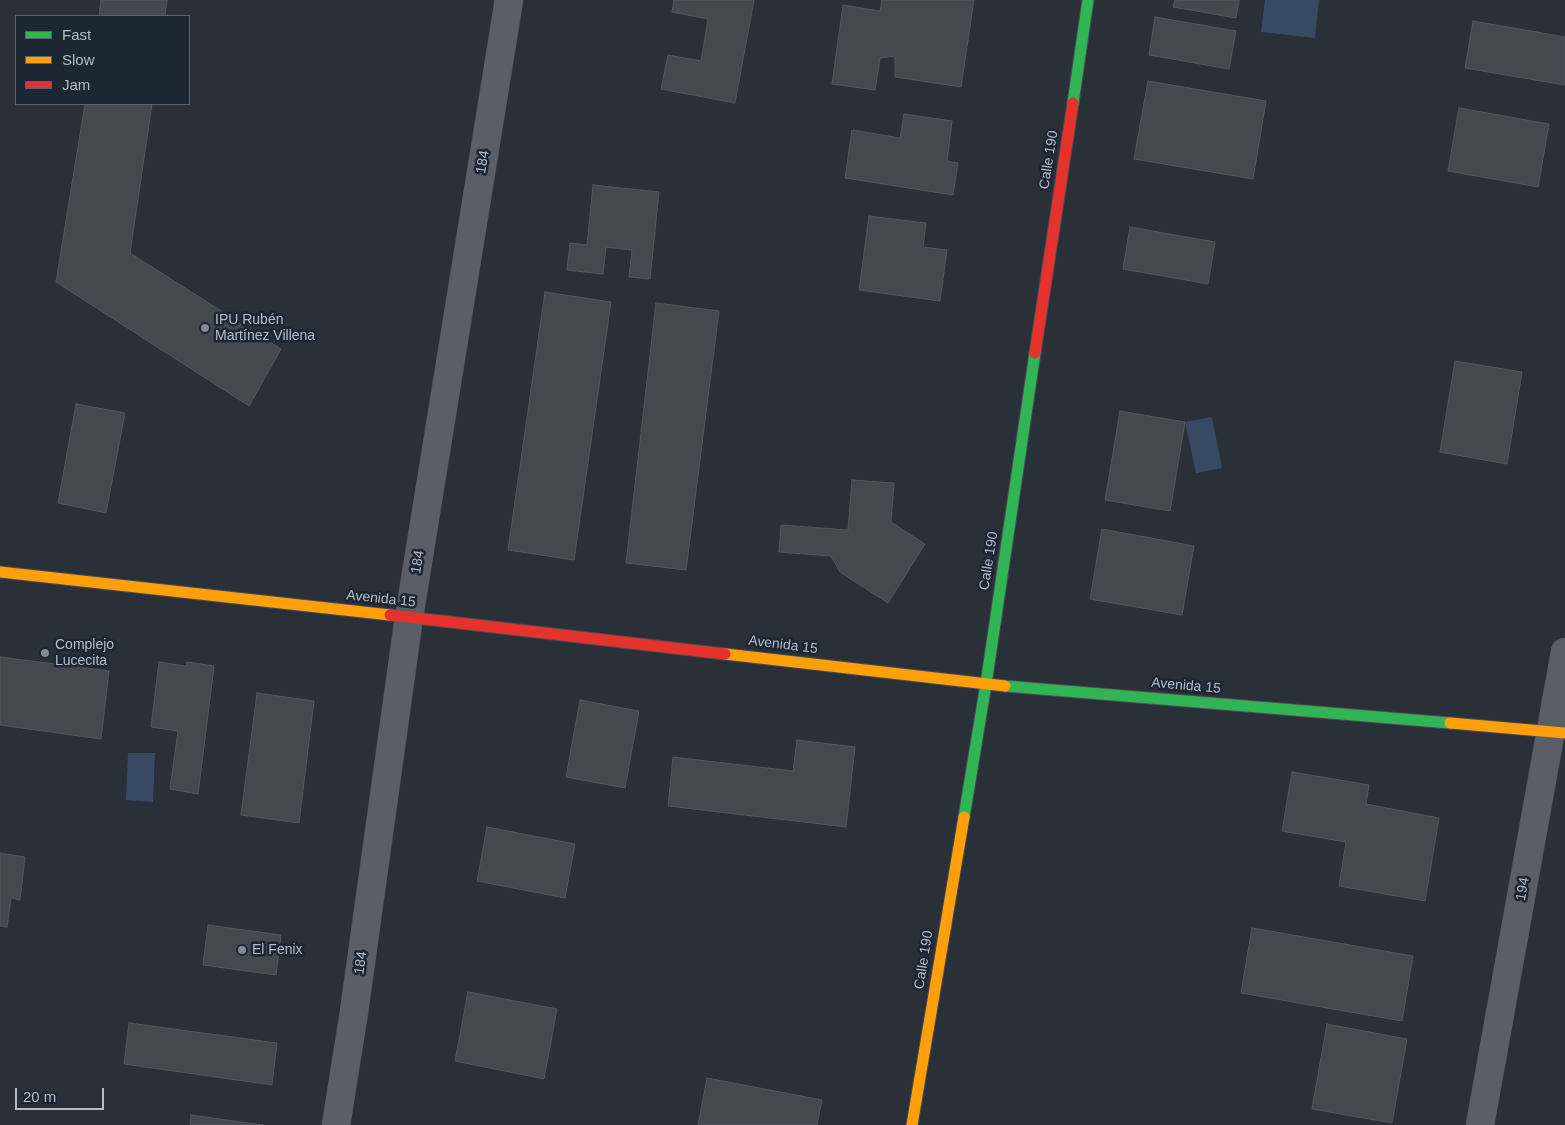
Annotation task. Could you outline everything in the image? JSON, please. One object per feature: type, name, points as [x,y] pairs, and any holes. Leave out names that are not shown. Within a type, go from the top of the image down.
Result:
[{"type":"street","name":"184","points":[[336,1125],[357,992],[409,617],[509,0]]},
{"type":"street","name":"Calle 190","points":[[912,1125],[986,684],[1088,0]]},
{"type":"street","name":"Avenida 15","points":[[0,572],[986,684],[1558,732]]},
{"type":"street","name":"194","points":[[1480,1125],[1558,732],[1565,652]]},
{"type":"water","points":[[1265,0],[1319,0],[1315,38],[1261,32]]},
{"type":"water","points":[[1212,417],[1222,468],[1196,473],[1185,422]]},
{"type":"water","points":[[128,753],[155,753],[153,802],[126,800]]},
{"type":"building","points":[[101,0],[167,0],[165,15],[99,15]]},
{"type":"building","points":[[674,0],[754,0],[735,103],[661,89],[668,55],[701,61],[708,19],[672,12]]},
{"type":"building","points":[[882,0],[974,0],[961,87],[895,77],[895,56],[880,58],[875,90],[832,84],[843,5],[880,11]]},
{"type":"building","points":[[1175,0],[1239,0],[1236,18],[1173,7]]},
{"type":"building","points":[[1155,17],[1236,31],[1229,69],[1149,55]]},
{"type":"building","points":[[1473,21],[1565,37],[1565,85],[1465,68]]},
{"type":"building","points":[[1148,81],[1266,101],[1253,179],[1134,159]]},
{"type":"building","points":[[85,105],[152,105],[130,253],[281,349],[249,406],[56,282]]},
{"type":"building","points":[[1459,108],[1549,124],[1538,187],[1448,171]]},
{"type":"building","points":[[904,114],[952,121],[947,161],[958,163],[953,195],[845,178],[852,130],[900,138]]},
{"type":"building","points":[[593,185],[659,192],[650,279],[629,277],[632,250],[606,247],[603,274],[567,270],[570,243],[587,245]]},
{"type":"building","points":[[869,216],[926,223],[923,247],[947,250],[940,301],[859,290]]},
{"type":"building","points":[[1130,227],[1215,242],[1208,284],[1123,269]]},
{"type":"building","points":[[545,292],[611,302],[574,560],[508,550]]},
{"type":"building","points":[[656,303],[719,311],[686,570],[626,563]]},
{"type":"building","points":[[1455,361],[1522,372],[1507,464],[1440,452]]},
{"type":"building","points":[[76,404],[125,413],[106,513],[58,503]]},
{"type":"building","points":[[1120,411],[1185,422],[1170,511],[1105,500]]},
{"type":"building","points":[[852,480],[894,483],[891,522],[925,544],[888,603],[840,572],[831,556],[779,552],[781,525],[848,530]]},
{"type":"building","points":[[1102,529],[1194,546],[1182,615],[1090,599]]},
{"type":"building","points":[[0,657],[109,671],[101,739],[0,725]]},
{"type":"building","points":[[159,662],[186,666],[187,662],[214,666],[198,794],[170,789],[178,731],[151,727]]},
{"type":"building","points":[[257,693],[314,701],[299,823],[241,815]]},
{"type":"building","points":[[580,700],[639,711],[625,788],[566,777]]},
{"type":"building","points":[[797,740],[855,747],[846,827],[668,806],[673,757],[793,771]]},
{"type":"building","points":[[1292,772],[1369,785],[1366,804],[1439,818],[1425,901],[1339,886],[1346,842],[1282,831]]},
{"type":"building","points":[[487,827],[575,844],[565,898],[477,881]]},
{"type":"building","points":[[0,853],[25,857],[20,900],[11,898],[7,927],[0,926]]},
{"type":"building","name":"El Fenix","points":[[208,925],[281,935],[276,975],[203,965]]},
{"type":"building","points":[[1252,928],[1413,956],[1402,1021],[1241,993]]},
{"type":"building","points":[[468,992],[557,1009],[544,1079],[455,1061]]},
{"type":"building","points":[[129,1023],[277,1043],[272,1085],[124,1064]]},
{"type":"building","points":[[1327,1024],[1407,1039],[1392,1123],[1312,1109]]},
{"type":"building","points":[[707,1078],[822,1100],[817,1125],[698,1125]]},
{"type":"building","points":[[191,1115],[263,1125],[190,1125]]},
{"type":"traffic: fast","points":[[1073,103],[1088,0]]},
{"type":"traffic: fast","points":[[964,817],[986,684],[1035,353]]},
{"type":"traffic: fast","points":[[1005,686],[1450,723]]},
{"type":"traffic: slow","points":[[0,572],[390,615]]},
{"type":"traffic: slow","points":[[725,654],[1005,686]]},
{"type":"traffic: slow","points":[[1450,723],[1565,733]]},
{"type":"traffic: slow","points":[[912,1125],[964,817]]},
{"type":"traffic: jam","points":[[1035,353],[1073,103]]},
{"type":"traffic: jam","points":[[390,615],[725,654]]},
{"type":"place","name":"IPU Rubén Martínez Villena","points":[[205,328]]},
{"type":"place","name":"Complejo Lucecita","points":[[45,653]]},
{"type":"place","name":"El Fenix","points":[[242,950]]}]
